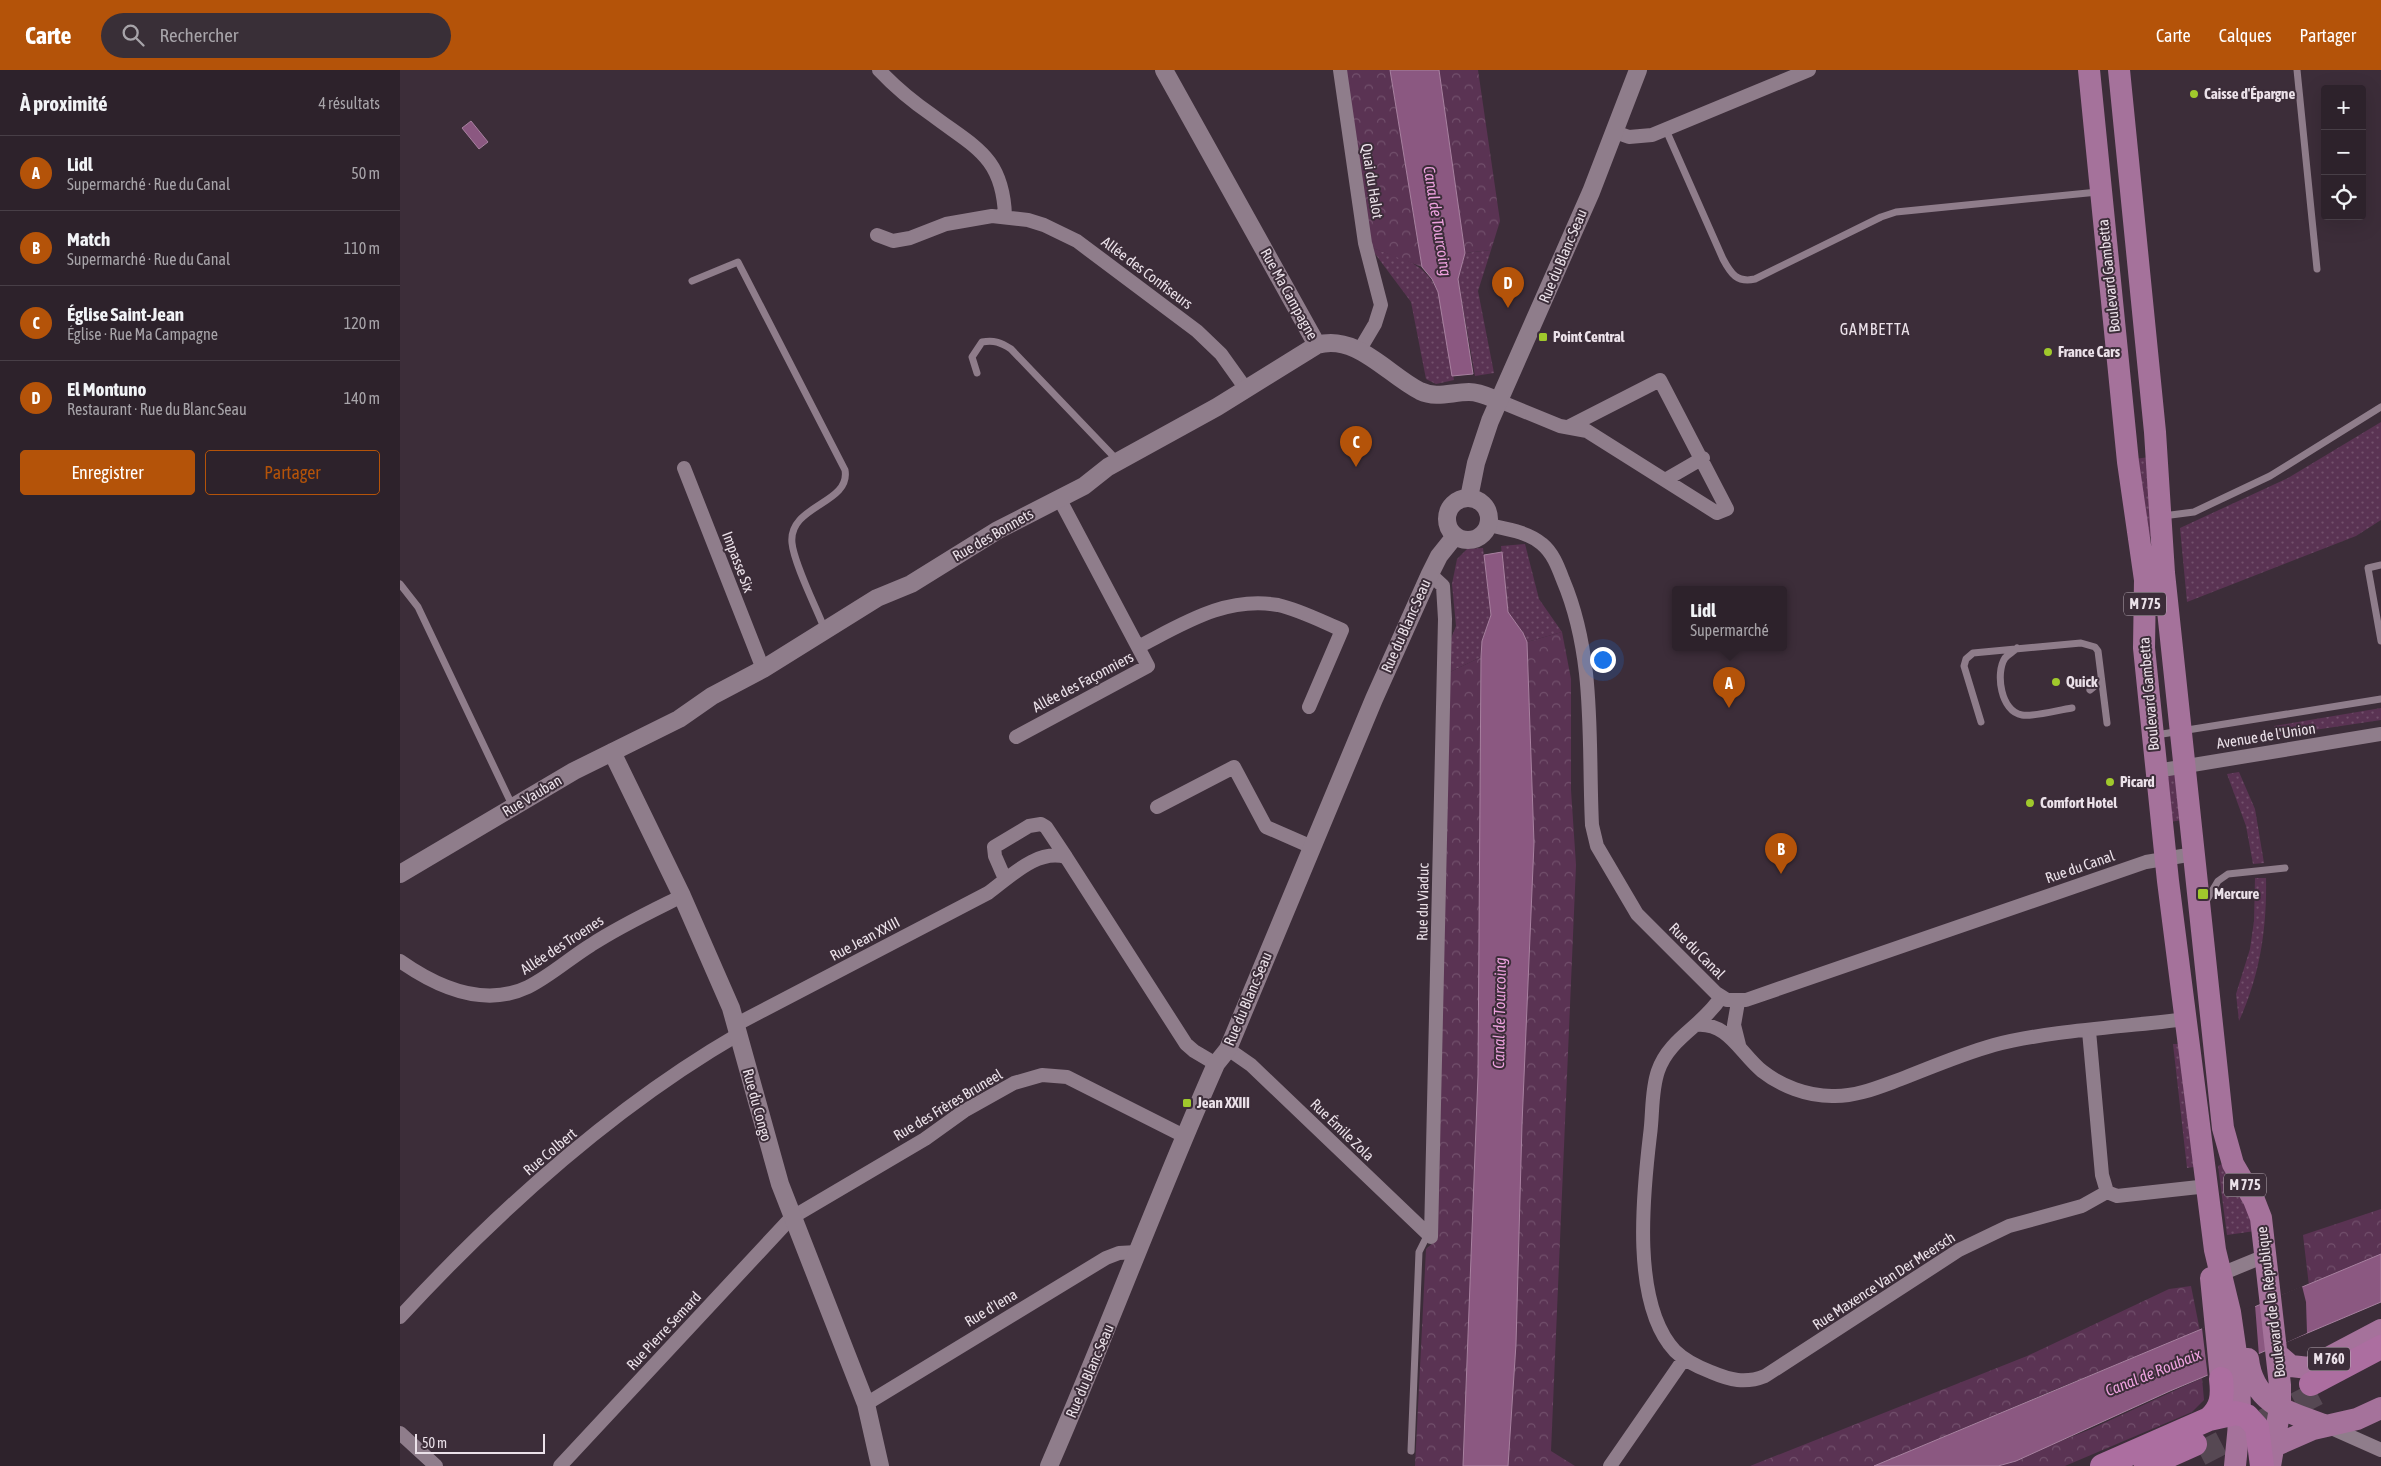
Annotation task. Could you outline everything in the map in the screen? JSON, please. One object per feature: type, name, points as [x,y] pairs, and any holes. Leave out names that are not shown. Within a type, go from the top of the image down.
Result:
[{"type":"highway","points":[[2381,1347],[2315,1388],[2381,1359]]},
{"type":"highway","points":[[2209,1419],[2218,1410],[2237,1374]]},
{"type":"highway","points":[[2102,1466],[2209,1419],[2220,1415],[2240,1414],[2247,1416],[2256,1427],[2267,1458]]},
{"type":"highway","points":[[2146,1466],[2198,1449],[2173,1466]]},
{"type":"main road","name":"Boulevard Gambetta","points":[[2089,70],[2128,462],[2145,580],[2143,639],[2165,858],[2208,1186]]},
{"type":"main road","name":"Boulevard Gambetta","points":[[2119,70],[2181,732],[2222,1115]]},
{"type":"main road","name":"Boulevard de la République","points":[[2222,1115],[2229,1154],[2258,1209],[2266,1256],[2277,1354],[2280,1408],[2267,1458]]},
{"type":"main road","name":"M 775","points":[[2208,1186],[2215,1250],[2221,1274],[2222,1298],[2237,1374],[2240,1414],[2234,1465]]},
{"type":"main road","name":"M 775","points":[[2215,1250],[2211,1274],[2222,1298],[2243,1327],[2237,1374]]},
{"type":"main road","name":"M 760","points":[[2277,1354],[2291,1366],[2309,1368],[2381,1330]]},
{"type":"main road","points":[[2237,1374],[2253,1382],[2263,1396],[2280,1408],[2324,1425]]},
{"type":"main road","points":[[2234,1465],[2267,1458],[2324,1425],[2352,1420],[2381,1408]]},
{"type":"street","points":[[879,70],[910,98],[971,142],[983,154],[1002,184],[1005,216]]},
{"type":"street","name":"Rue Ma Campagne","points":[[1164,70],[1317,345],[1336,342],[1360,351],[1411,386],[1430,395],[1476,393],[1499,401]]},
{"type":"street","name":"Quai du Halot","points":[[1340,70],[1366,243],[1380,295],[1380,313],[1360,351]]},
{"type":"street","name":"Rue du Blanc Seau","points":[[1469,498],[1482,444],[1591,192],[1638,70]]},
{"type":"street","points":[[1615,132],[1639,137],[1666,130],[1809,70]]},
{"type":"street","name":"Allée des Confiseurs","points":[[877,235],[893,241],[910,238],[960,220],[1005,216],[1044,225],[1077,241],[1197,331],[1221,354],[1246,389]]},
{"type":"street","name":"Rue des Bonnets","points":[[668,726],[712,696],[763,669],[877,598],[911,584],[998,530],[1084,486],[1118,462],[1246,389],[1317,345]]},
{"type":"street","points":[[1499,401],[1560,426],[1587,431],[1716,513],[1727,509],[1703,458],[1660,380],[1568,427]]},
{"type":"street","points":[[1665,480],[1703,458]]},
{"type":"street","name":"Impasse Six","points":[[684,468],[763,669]]},
{"type":"street","name":"Allée des Façonniers","points":[[1016,737],[1148,666],[1059,498]]},
{"type":"street","points":[[1469,498],[1478,500],[1485,507],[1489,515],[1488,525],[1477,538],[1466,540],[1455,536],[1449,527],[1448,512],[1454,503],[1469,498]]},
{"type":"street","name":"Rue du Canal","points":[[1488,525],[1526,534],[1542,544],[1554,558],[1573,606],[1587,666],[1592,830],[1597,846],[1637,914],[1721,997],[1738,1002],[2120,871],[2165,858],[2194,854]]},
{"type":"street","name":"Rue du Blanc Seau","points":[[1054,1464],[1184,1136],[1216,1064],[1228,1049],[1312,847],[1430,574],[1440,556],[1455,536]]},
{"type":"street","name":"Rue du Viaduc","points":[[1430,574],[1443,586],[1445,620],[1430,1235]]},
{"type":"street","name":"Allée des Façonniers","points":[[1138,647],[1195,618],[1224,607],[1263,604],[1292,609],[1342,630],[1308,707]]},
{"type":"street","name":"Rue Vauban","points":[[400,874],[513,807],[612,752],[668,726]]},
{"type":"street","name":"Avenue de l'Union","points":[[2156,771],[2381,734]]},
{"type":"street","name":"Rue du Congo","points":[[612,752],[682,896],[738,1029],[764,1133],[791,1218],[866,1404],[880,1466]]},
{"type":"street","points":[[1157,808],[1234,767],[1266,827],[1312,847]]},
{"type":"street","points":[[1005,879],[994,856],[994,847],[1029,826],[1041,824],[1046,827],[1186,1044],[1216,1064]]},
{"type":"street","name":"Rue Jean XXIII","points":[[738,1029],[988,893],[1005,879],[1041,858],[1057,854],[1066,857]]},
{"type":"street","name":"Allée des Troenes","points":[[400,961],[429,979],[469,995],[485,996],[518,991],[538,981],[600,939],[682,896]]},
{"type":"street","name":"Rue Maxence Van Der Meersch","points":[[1721,997],[1709,1014],[1684,1034],[1668,1052],[1656,1077],[1646,1158],[1642,1232],[1651,1305],[1668,1342],[1684,1358],[1729,1379],[1739,1381],[1757,1379],[1777,1370],[1959,1250],[2009,1226],[2082,1206],[2107,1192]]},
{"type":"street","points":[[1738,1002],[1734,1017],[1734,1033],[1742,1050]]},
{"type":"street","points":[[1696,1025],[1713,1026],[1722,1031],[1762,1071],[1783,1085],[1808,1093],[1843,1096],[1872,1090],[1994,1045],[2186,1019]]},
{"type":"street","name":"Rue Colbert","points":[[400,1317],[449,1264],[564,1160],[658,1086],[738,1029]]},
{"type":"street","points":[[2089,1031],[2102,1175],[2107,1192],[2117,1196],[2208,1186]]},
{"type":"street","name":"Rue Émile Zola","points":[[1228,1049],[1251,1065],[1430,1235]]},
{"type":"street","name":"Rue des Frères Bruneel","points":[[791,1218],[924,1139],[964,1110],[1029,1077],[1055,1075],[1078,1080],[1184,1136]]},
{"type":"street","name":"Rue Pierre Semard","points":[[560,1466],[791,1218]]},
{"type":"street","name":"Rue d'Iena","points":[[866,1404],[1106,1258],[1119,1253],[1137,1252]]},
{"type":"street","points":[[2221,1274],[2266,1256]]},
{"type":"street","points":[[1610,1466],[1684,1358]]},
{"type":"street","points":[[2324,1425],[2381,1450]]},
{"type":"street","points":[[400,1433],[436,1466]]},
{"type":"lane","points":[[2297,70],[2318,268]]},
{"type":"lane","points":[[1666,130],[1723,259],[1732,274],[1743,281],[1755,280],[1881,217],[1896,212],[2101,192]]},
{"type":"lane","points":[[692,281],[738,262],[846,470],[847,478],[840,490],[811,510],[796,526],[792,534],[794,551],[826,631]]},
{"type":"lane","points":[[978,374],[972,357],[982,342],[992,340],[1006,345],[1118,462]]},
{"type":"lane","points":[[2160,516],[2194,512],[2270,476],[2381,407]]},
{"type":"lane","points":[[2381,565],[2368,568],[2381,641]]},
{"type":"lane","points":[[400,584],[418,607],[513,807]]},
{"type":"lane","points":[[1981,722],[1964,666],[1966,659],[1982,651],[2081,642],[2095,647],[2098,651],[2107,723]]},
{"type":"lane","points":[[2017,648],[2005,658],[2001,677],[2005,701],[2011,709],[2021,715],[2072,708]]},
{"type":"lane","points":[[2090,690],[2101,681]]},
{"type":"lane","points":[[2153,735],[2381,699]]},
{"type":"lane","points":[[2200,912],[2218,881],[2224,876],[2232,873],[2285,868]]},
{"type":"lane","points":[[1411,1451],[1419,1252],[1430,1235]]},
{"type":"green space","points":[[1345,70],[1390,70],[1422,267],[1370,247]]},
{"type":"green space","points":[[1439,70],[1478,70],[1500,221],[1491,250],[1465,253]]},
{"type":"green space","points":[[1370,247],[1410,262],[1426,273],[1432,281],[1438,292],[1454,380],[1436,384],[1426,379],[1411,302]]},
{"type":"green space","points":[[1491,250],[1478,291],[1494,373],[1475,376],[1458,279],[1465,253]]},
{"type":"green space","points":[[2381,422],[2381,520],[2356,536],[2187,602],[2180,528],[2288,478]]},
{"type":"green space","points":[[2149,457],[2153,536],[2147,537],[2135,459]]},
{"type":"green space","points":[[1525,544],[1539,599],[1562,632],[1527,642],[1508,612],[1501,546]]},
{"type":"green space","points":[[1483,548],[1491,615],[1482,641],[1481,657],[1448,673],[1448,646],[1456,626],[1452,584],[1457,559],[1467,549]]},
{"type":"green space","points":[[1562,632],[1571,679],[1571,790],[1576,865],[1551,1451],[1575,1466],[1508,1466],[1516,1344],[1521,1124],[1534,843],[1527,642]]},
{"type":"green space","points":[[1481,657],[1478,1075],[1463,1466],[1415,1466],[1426,1249],[1435,1241],[1448,673]]},
{"type":"green space","points":[[2381,708],[2381,720],[2275,736],[2274,726]]},
{"type":"green space","points":[[2239,772],[2255,809],[2264,863],[2253,864],[2246,826],[2227,774]]},
{"type":"green space","points":[[2175,774],[2182,820],[2170,822],[2167,775]]},
{"type":"green space","points":[[2255,878],[2266,878],[2265,915],[2261,951],[2252,986],[2239,1021],[2236,994],[2250,949],[2254,921]]},
{"type":"green space","points":[[2173,1044],[2179,1044],[2194,1167],[2187,1168]]},
{"type":"green space","points":[[2224,1163],[2251,1215],[2255,1231],[2227,1235],[2218,1166]]},
{"type":"green space","points":[[2381,1209],[2381,1254],[2309,1286],[2303,1235]]},
{"type":"green space","points":[[2191,1286],[2200,1331],[1874,1466],[1750,1466],[2027,1356],[2169,1289]]},
{"type":"green space","points":[[2202,1378],[2204,1400],[2192,1412],[2065,1466],[1998,1466],[2091,1429]]},
{"type":"water","name":"Canal de Tourcoing","points":[[1390,70],[1439,70],[1465,253],[1458,279],[1473,374],[1452,376],[1438,292],[1432,279],[1422,267]]},
{"type":"water","points":[[471,121],[488,142],[479,149],[462,128]]},
{"type":"water","name":"Canal de Tourcoing","points":[[1502,552],[1508,612],[1527,642],[1534,843],[1522,1124],[1516,1344],[1508,1466],[1463,1466],[1478,1075],[1481,657],[1482,641],[1491,615],[1484,555]]},
{"type":"water","name":"Canal de Roubaix","points":[[2381,1254],[2381,1302],[2170,1391],[2016,1461],[1998,1466],[1874,1466]]},
{"type":"pier","points":[[2302,1286],[2306,1302],[2307,1333],[2266,1352],[2262,1303]]},
{"type":"pier","points":[[2255,1305],[2259,1356],[2208,1378],[2202,1328]]},
{"type":"tunnel","points":[[2200,1454],[2318,1393]]},
{"type":"place","name":"Caisse d'Épargne","points":[[2194,94]]},
{"type":"place","name":"El Montuno","points":[[1508,308]]},
{"type":"place","name":"Point Central","points":[[1543,337]]},
{"type":"place","name":"France Cars","points":[[2048,352]]},
{"type":"place","name":"Église Saint-Jean","points":[[1356,467]]},
{"type":"place","name":"Quick","points":[[2056,682]]},
{"type":"place","name":"Lidl","points":[[1729,708]]},
{"type":"place","name":"Picard","points":[[2110,782]]},
{"type":"place","name":"Comfort Hotel","points":[[2030,803]]},
{"type":"place","name":"Match","points":[[1781,874]]},
{"type":"place","name":"Mercure","points":[[2203,894]]},
{"type":"place","name":"Jean XXIII","points":[[1187,1103]]},
{"type":"district","name":"GAMBETTA","points":[[1875,329]]}]
